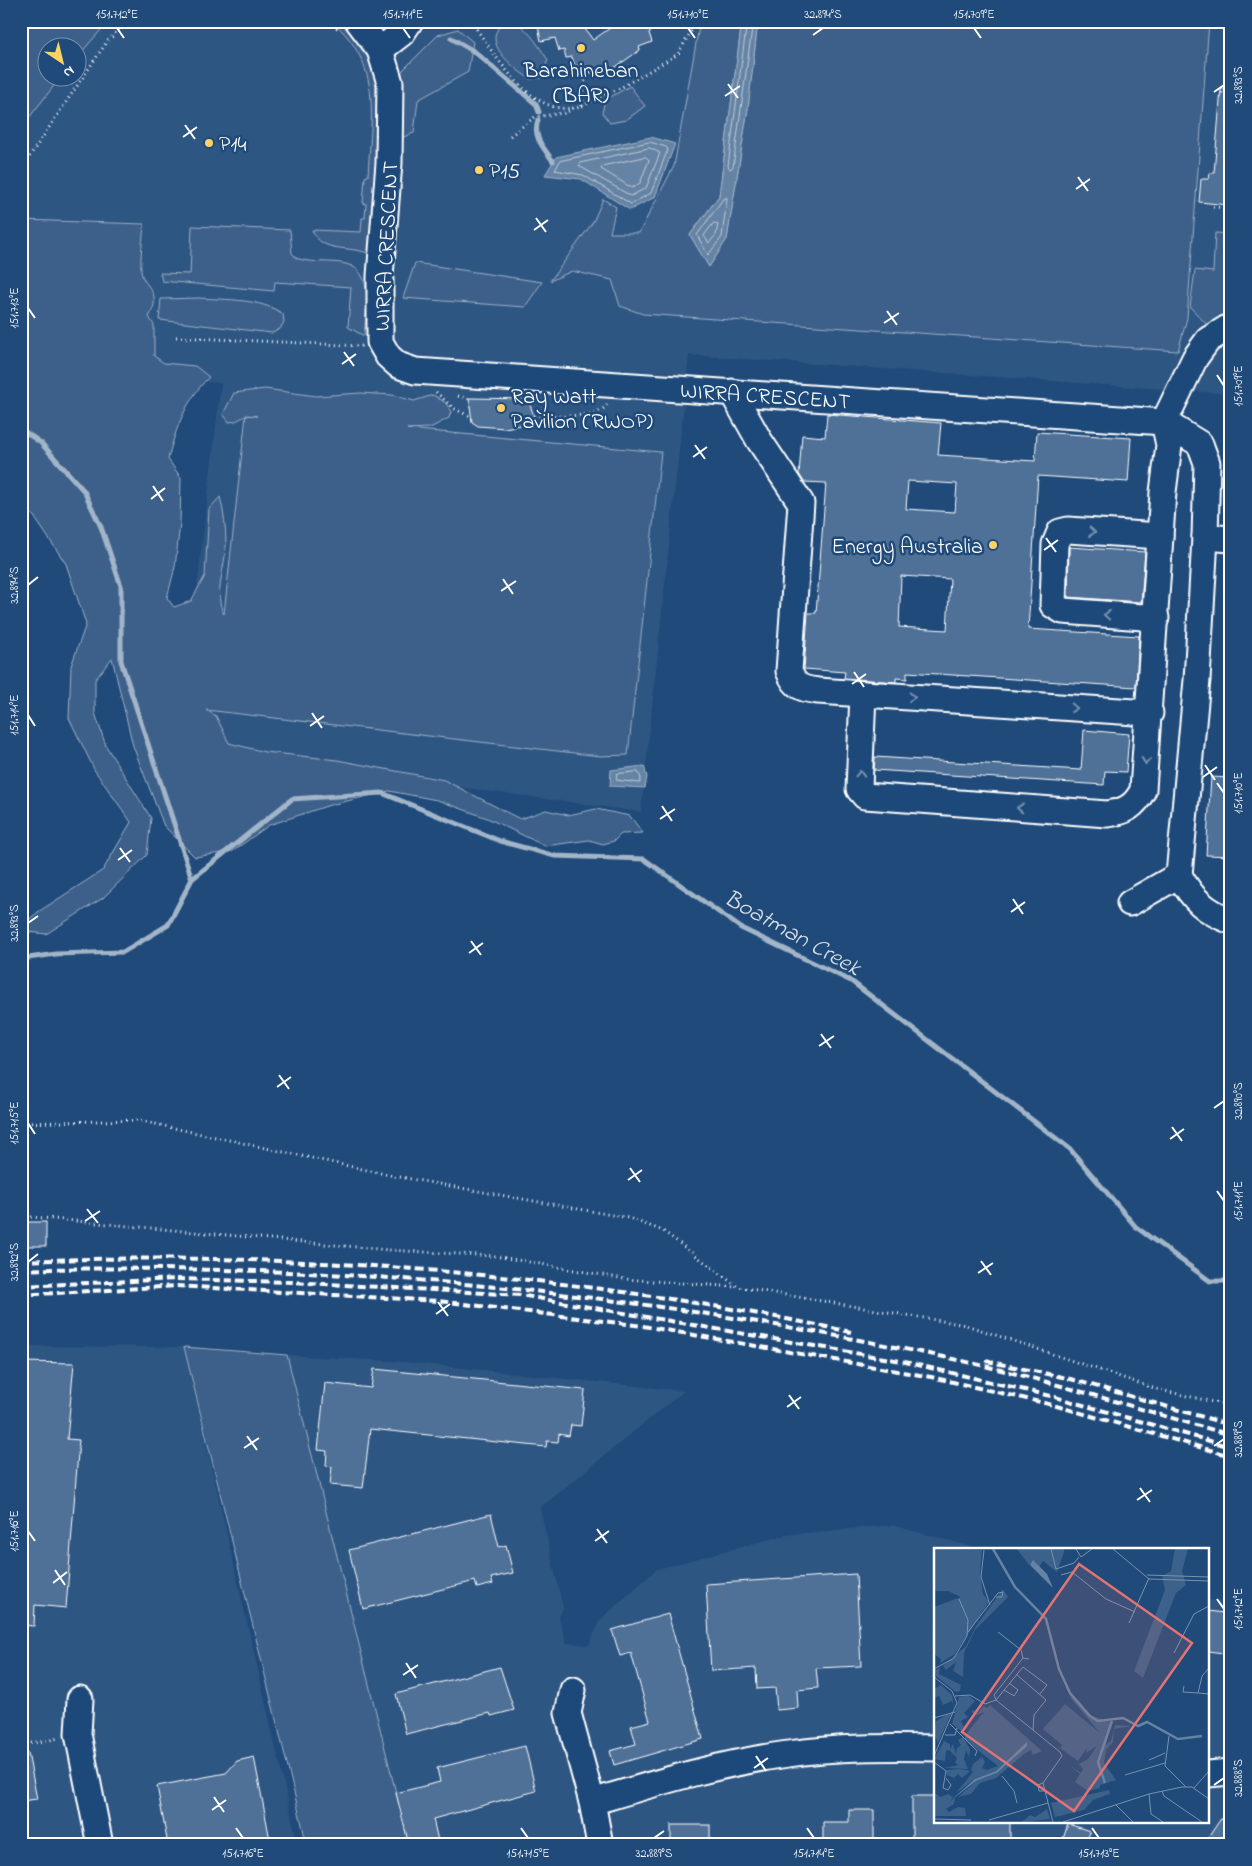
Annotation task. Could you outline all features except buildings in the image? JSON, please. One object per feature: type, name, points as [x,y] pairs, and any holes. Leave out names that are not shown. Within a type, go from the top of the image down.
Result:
[{"type":"street","points":[[380,50],[402,33],[410,21]]},
{"type":"street","name":"WIRRA CRESCENT","points":[[350,27],[380,50],[390,83],[391,106],[380,276],[379,328],[383,347],[388,356],[398,365],[415,371],[1164,422]]},
{"type":"street","points":[[863,694],[859,789],[865,796],[1097,813],[1118,812],[1130,808],[1138,800],[1143,790],[1150,713],[1160,536],[1169,445],[1164,422],[1195,358],[1208,340],[1231,326]]},
{"type":"street","points":[[732,392],[759,440],[801,503],[789,671],[793,683],[802,689],[1150,713]]},
{"type":"street","points":[[1164,422],[1200,444],[1207,463],[1206,537],[1179,875],[1187,889],[1209,912],[1231,921]]},
{"type":"street","points":[[1156,618],[1062,611],[1052,605],[1055,544],[1060,532],[1068,530],[1160,536]]},
{"type":"street","points":[[1206,537],[1231,539]]},
{"type":"street","points":[[1130,903],[1179,875]]},
{"type":"street","points":[[573,1690],[568,1713],[592,1802],[600,1845]]},
{"type":"street","points":[[80,1699],[78,1734],[100,1845]]},
{"type":"street","points":[[592,1802],[678,1776],[787,1754],[872,1747],[934,1748]]},
{"type":"street","points":[[1210,1774],[1231,1772]]},
{"type":"path","points":[[21,169],[106,43],[127,21]]},
{"type":"path","points":[[329,21],[350,27]]},
{"type":"path","points":[[650,31],[685,21]]},
{"type":"path","points":[[510,136],[535,117],[564,113],[582,106],[622,87],[678,54],[697,21]]},
{"type":"path","points":[[472,22],[511,76],[537,100],[560,110],[582,106]]},
{"type":"path","points":[[582,106],[584,82],[592,72]]},
{"type":"path","points":[[1220,98],[1226,81],[1231,76]]},
{"type":"path","points":[[1213,207],[1231,208]]},
{"type":"path","points":[[176,337],[383,347]]},
{"type":"path","points":[[432,372],[436,394],[453,408],[471,417]]},
{"type":"path","points":[[534,418],[587,414],[604,409],[613,398],[617,385]]},
{"type":"path","points":[[21,1123],[137,1120],[394,1176],[629,1218],[663,1231],[738,1287]]},
{"type":"path","points":[[21,1216],[361,1247],[495,1256],[625,1279],[738,1287],[966,1325],[1156,1389],[1231,1406]]},
{"type":"path","points":[[21,1746],[78,1734]]},
{"type":"shaded area","points":[[21,21],[1231,21],[1231,394],[689,355],[641,812],[178,749],[221,383],[127,374],[144,224],[21,220]]},
{"type":"shaded area","points":[[21,21],[109,21],[88,45],[88,38],[38,38],[38,88],[52,88],[21,128]]},
{"type":"shaded area","points":[[332,21],[348,21],[360,34],[382,80],[372,255],[322,243],[312,230],[361,232],[362,218],[365,218],[366,204],[363,203],[365,177],[368,176],[371,132],[370,92],[367,74],[360,56],[348,38]]},
{"type":"shaded area","points":[[507,21],[514,22],[526,30],[548,60],[541,78],[530,79],[515,68],[500,53],[495,36],[498,28]]},
{"type":"shaded area","points":[[700,21],[742,21],[719,196],[690,235],[709,267],[727,239],[748,108],[758,21],[1209,21],[1187,318],[1178,351],[643,314],[620,306],[612,280],[572,271],[550,281],[593,222],[603,199],[616,207],[610,233],[639,233],[674,166]]},
{"type":"shaded area","points":[[458,29],[473,42],[468,72],[418,100],[414,133],[401,138],[402,71],[438,35]]},
{"type":"shaded area","points":[[630,86],[645,106],[626,120],[610,123],[602,113],[605,100]]},
{"type":"shaded area","points":[[21,220],[144,224],[141,271],[145,282],[154,295],[153,308],[149,317],[154,325],[154,356],[164,363],[195,366],[209,377],[194,395],[183,415],[168,459],[181,478],[180,524],[175,567],[167,598],[174,607],[191,601],[205,576],[209,509],[220,497],[226,538],[220,589],[221,607],[224,614],[246,416],[229,422],[223,414],[234,393],[265,389],[316,396],[361,393],[392,395],[414,401],[433,395],[446,403],[451,412],[449,418],[430,428],[407,429],[661,452],[628,755],[600,756],[206,710],[216,716],[229,743],[265,752],[337,760],[444,780],[520,819],[546,810],[568,815],[596,809],[630,816],[643,833],[621,834],[614,841],[603,844],[589,840],[545,846],[487,818],[437,800],[389,791],[330,805],[269,825],[233,851],[195,857],[164,826],[133,746],[112,658],[95,680],[95,713],[106,746],[151,818],[147,855],[103,898],[46,934],[21,931],[21,926],[38,912],[103,870],[131,822],[95,771],[69,718],[71,666],[86,624],[66,564],[33,515],[21,507]]},
{"type":"shaded area","points":[[192,226],[290,230],[292,253],[296,258],[308,261],[346,264],[355,268],[362,275],[367,295],[364,336],[348,327],[351,287],[275,282],[274,291],[162,281],[160,273],[190,274]]},
{"type":"shaded area","points":[[1215,233],[1231,234],[1229,315],[1211,329],[1190,307],[1195,270],[1213,272]]},
{"type":"shaded area","points":[[415,263],[542,282],[525,307],[403,298]]},
{"type":"shaded area","points":[[199,298],[253,302],[264,305],[283,314],[284,322],[280,329],[272,333],[159,320],[161,299]]},
{"type":"shaded area","points":[[21,1346],[184,1347],[298,1845],[21,1845]]},
{"type":"shaded area","points":[[184,1347],[287,1355],[409,1845],[307,1845]]},
{"type":"shaded area","points":[[287,1355],[404,1362],[684,1391],[540,1508],[563,1608],[559,1617],[566,1643],[589,1645],[600,1620],[657,1569],[785,1535],[892,1525],[977,1548],[934,1548],[934,1824],[1210,1824],[1210,1600],[1231,1603],[1231,1845],[409,1845]]},
{"type":"water","points":[[742,21],[758,21],[748,108],[727,239],[709,267],[690,235],[719,196]]},
{"type":"water","points":[[651,137],[675,144],[655,197],[630,210],[581,179],[545,175],[556,157]]},
{"type":"water","points":[[644,766],[647,777],[645,788],[610,786],[611,770]]},
{"type":"waterway","points":[[451,38],[475,52],[536,104],[539,112]]},
{"type":"waterway","points":[[538,120],[538,137],[553,161]]},
{"type":"waterway","points":[[21,429],[41,443],[84,491],[101,527],[121,586],[121,661],[192,879]]},
{"type":"waterway","name":"Boatman Creek","points":[[21,959],[56,954],[123,952],[168,925],[192,879],[292,799],[382,793],[500,841],[555,856],[644,859],[741,928],[851,981],[1070,1149],[1136,1227],[1210,1281],[1231,1281]]},
{"type":"railway","points":[[21,1261],[230,1259],[439,1271],[646,1295],[749,1312],[851,1332]]},
{"type":"railway","points":[[21,1270],[148,1269],[315,1273],[494,1287],[673,1309],[851,1338],[976,1364],[1231,1435]]},
{"type":"railway","points":[[21,1286],[177,1279],[291,1282],[520,1295],[901,1361],[1055,1397],[1231,1447]]},
{"type":"railway","points":[[21,1295],[177,1286],[439,1301],[643,1326],[931,1377],[1053,1405],[1231,1456]]},
{"type":"railway","points":[[986,1361],[1067,1378],[1231,1425]]},
{"type":"place","name":"Barahineban (BAR)","points":[[581,48]]},
{"type":"place","name":"P14","points":[[209,143]]},
{"type":"place","name":"P15","points":[[479,170]]},
{"type":"place","name":"Ray Watt Pavilion (RWOP)","points":[[501,408]]},
{"type":"place","name":"Energy Australia","points":[[993,545]]}]
